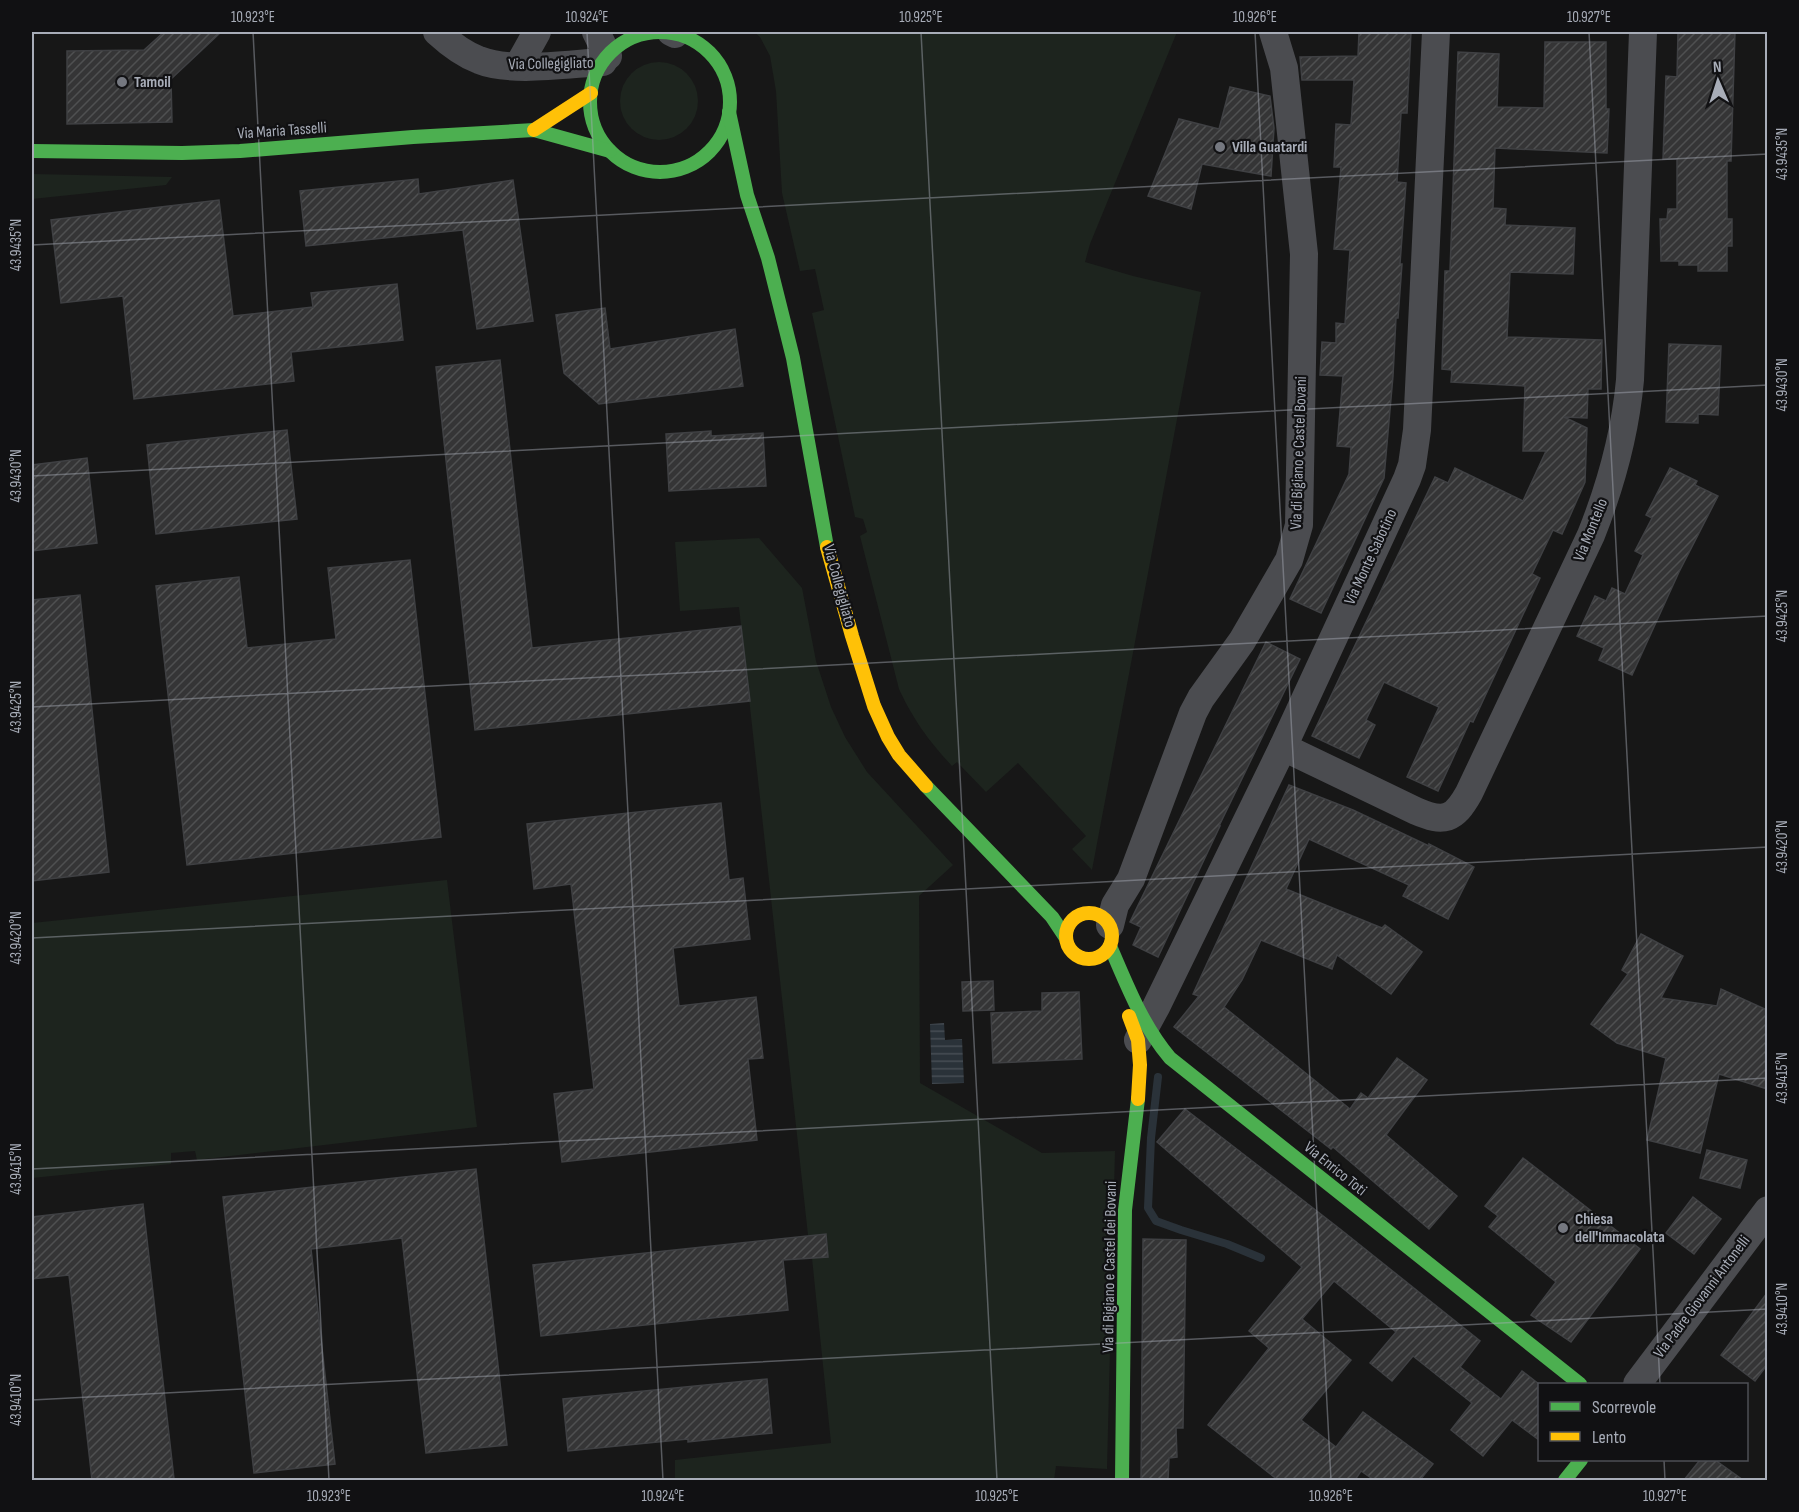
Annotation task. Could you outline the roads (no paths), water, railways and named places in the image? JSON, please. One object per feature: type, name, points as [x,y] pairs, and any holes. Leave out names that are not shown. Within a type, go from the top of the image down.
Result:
[{"type":"main road","points":[[673,33],[699,44],[718,62],[728,86],[729,112],[716,144],[704,156],[688,166],[664,171],[647,170],[624,161],[610,151],[594,124],[591,93],[602,50],[620,45],[642,34],[673,33]]},
{"type":"main road","name":"Via Maria Tasselli","points":[[534,130],[591,93]]},
{"type":"main road","name":"Via Collegigliato","points":[[729,112],[747,195],[768,258],[793,358],[828,552],[874,706],[898,755],[909,768],[1068,931]]},
{"type":"main road","name":"Via Maria Tasselli","points":[[32,151],[182,153],[240,151],[534,130],[610,151]]},
{"type":"main road","points":[[688,166],[708,175]]},
{"type":"main road","points":[[728,185],[747,195]]},
{"type":"main road","points":[[1087,912],[1094,913],[1109,923],[1103,954],[1097,963],[1074,954],[1068,945],[1068,931],[1075,917],[1087,912]]},
{"type":"main road","name":"Via Enrico Toti","points":[[1109,923],[1143,1032],[1181,1067],[1579,1383]]},
{"type":"main road","name":"Via di Bigiano e Castel dei Bovani","points":[[1112,987],[1132,1022],[1143,1032],[1125,1210],[1122,1480]]},
{"type":"main road","points":[[1562,1480],[1580,1461]]},
{"type":"street","name":"Via Collegigliato","points":[[437,32],[478,60],[489,63],[518,66],[602,50]]},
{"type":"street","points":[[518,66],[537,32]]},
{"type":"street","name":"Via di Bigiano e Castel Bovani","points":[[1109,923],[1131,879],[1193,713],[1201,698],[1242,641],[1289,560],[1299,525],[1304,254],[1284,68],[1273,32]]},
{"type":"street","name":"Via Monte Sabotino","points":[[1143,1032],[1283,747],[1412,465],[1417,430],[1436,32]]},
{"type":"street","name":"Via Montello","points":[[1283,747],[1434,818],[1448,818],[1454,815],[1469,793],[1591,535],[1620,445],[1627,412],[1630,380],[1643,32]]},
{"type":"street","name":"Via Padre Giovanni Antonelli","points":[[1638,1383],[1767,1210]]},
{"type":"waterway","points":[[1158,1077],[1151,1138],[1148,1208],[1156,1221],[1227,1244],[1261,1258]]},
{"type":"place","name":"Tamoil","points":[[122,82]]},
{"type":"place","name":"Villa Guatardi","points":[[1220,147]]},
{"type":"place","name":"Chiesa dell'Immacolata","points":[[1563,1228]]}]
